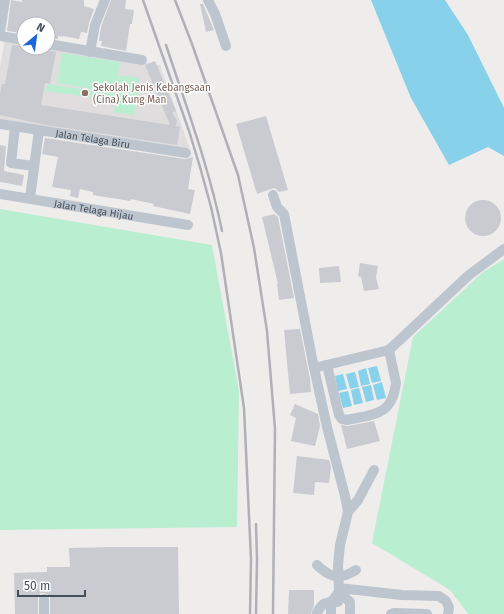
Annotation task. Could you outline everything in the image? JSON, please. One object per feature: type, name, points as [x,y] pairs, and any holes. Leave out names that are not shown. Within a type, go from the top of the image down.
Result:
[{"type":"street","points":[[0,32],[6,0]]},
{"type":"street","points":[[90,52],[95,25],[105,0]]},
{"type":"street","points":[[208,0],[215,14],[226,46]]},
{"type":"street","points":[[0,36],[16,39]]},
{"type":"street","points":[[56,46],[142,60]]},
{"type":"street","name":"Jalan Telaga Biru","points":[[0,124],[186,153]]},
{"type":"street","points":[[15,127],[11,163],[34,166]]},
{"type":"street","points":[[30,198],[39,130]]},
{"type":"street","name":"Jalan Telaga Hijau","points":[[0,194],[188,225]]},
{"type":"street","points":[[273,195],[277,207],[284,214],[314,368],[348,512],[340,546],[338,576],[339,590],[331,602],[331,614]]},
{"type":"street","points":[[314,368],[389,350],[469,275],[504,249]]},
{"type":"street","points":[[327,365],[339,415],[342,419],[348,420],[382,412],[389,404],[396,383],[389,350]]},
{"type":"street","points":[[348,512],[358,500],[374,470]]},
{"type":"street","points":[[317,565],[330,576],[350,574],[356,570]]},
{"type":"street","points":[[339,590],[350,602],[350,614]]},
{"type":"street","points":[[339,590],[402,595],[439,596],[446,601],[450,607],[448,614]]},
{"type":"street","points":[[44,599],[44,614]]},
{"type":"street","points":[[317,613],[320,606],[325,603],[350,602]]},
{"type":"street","points":[[391,614],[427,614]]},
{"type":"shaded area","name":"Sekolah Jenis Kebangsaan (Cina) Kung Man","points":[[5,38],[16,40],[16,56],[56,56],[56,47],[160,65],[190,149],[0,119],[0,67]]},
{"type":"green space","points":[[62,53],[120,62],[115,93],[57,83]]},
{"type":"green space","points":[[119,75],[139,78],[134,115],[114,112]]},
{"type":"green space","points":[[47,84],[115,94],[114,101],[46,91]]},
{"type":"green space","points":[[0,209],[212,245],[239,391],[237,527],[0,530]]},
{"type":"green space","points":[[504,259],[504,614],[468,614],[450,590],[372,543],[413,337],[482,273]]},
{"type":"water","points":[[371,0],[445,0],[468,35],[504,108],[504,156],[488,147],[449,165],[411,98]]},
{"type":"water","points":[[377,366],[381,381],[372,383],[368,368]]},
{"type":"water","points":[[366,368],[370,384],[361,386],[358,371]]},
{"type":"water","points":[[355,372],[359,387],[350,389],[346,374]]},
{"type":"water","points":[[343,374],[347,389],[338,391],[335,376]]},
{"type":"water","points":[[382,382],[386,398],[377,400],[373,385]]},
{"type":"water","points":[[371,385],[374,400],[366,402],[362,387]]},
{"type":"water","points":[[359,388],[363,403],[354,405],[351,390]]},
{"type":"water","points":[[348,391],[352,406],[343,408],[339,393]]},
{"type":"building","points":[[11,0],[22,2],[22,0],[84,0],[84,6],[94,9],[87,33],[81,32],[79,39],[63,36],[58,36],[58,39],[56,39],[56,16],[16,16],[16,32],[7,31]]},
{"type":"building","points":[[111,0],[126,0],[125,9],[134,10],[132,24],[130,24],[126,51],[101,46],[102,41],[99,41],[101,27]]},
{"type":"building","points":[[200,4],[203,4],[214,30],[206,32]]},
{"type":"building","points":[[12,45],[16,45],[16,56],[55,56],[50,84],[45,83],[41,105],[170,125],[145,65],[155,61],[176,111],[172,113],[177,120],[176,126],[180,127],[177,145],[46,125],[0,115],[0,94],[2,84],[5,84]]},
{"type":"building","points":[[266,116],[288,190],[279,192],[275,188],[257,194],[236,124]]},
{"type":"building","points":[[45,138],[185,159],[193,157],[188,189],[195,190],[190,214],[153,206],[154,204],[131,199],[130,201],[93,195],[93,192],[80,189],[78,198],[70,196],[71,190],[52,187],[58,157],[42,154]]},
{"type":"building","points":[[0,145],[6,146],[4,171],[24,175],[22,186],[0,182]]},
{"type":"building","points":[[487,200],[496,205],[500,211],[500,225],[496,231],[487,236],[479,236],[470,231],[466,225],[465,214],[470,205],[476,201]]},
{"type":"building","points":[[274,214],[278,217],[294,298],[279,300],[278,284],[262,217]]},
{"type":"building","points":[[360,263],[378,266],[376,277],[379,289],[364,291],[361,277],[358,276]]},
{"type":"building","points":[[339,266],[341,282],[320,283],[319,268]]},
{"type":"building","points":[[300,329],[310,379],[311,392],[290,394],[284,330]]},
{"type":"building","points":[[295,404],[318,414],[320,426],[315,446],[291,441],[296,418],[290,415]]},
{"type":"building","points":[[374,421],[380,441],[347,449],[341,425],[348,426]]},
{"type":"building","points":[[297,456],[329,460],[331,467],[329,483],[315,482],[314,495],[293,493]]},
{"type":"building","points":[[178,547],[179,614],[50,614],[50,596],[41,593],[38,596],[38,614],[15,614],[14,573],[47,572],[47,567],[70,567],[69,548]]},
{"type":"building","points":[[289,590],[314,590],[314,605],[311,614],[288,614]]},
{"type":"railway","points":[[143,0],[189,131],[211,207],[221,253],[244,408],[251,559],[250,614]]},
{"type":"railway","points":[[175,0],[238,175],[254,248],[267,331],[275,429],[273,614]]},
{"type":"railway","points":[[166,45],[204,160],[222,231]]},
{"type":"railway","points":[[256,524],[256,614]]},
{"type":"place","name":"Sekolah Jenis Kebangsaan (Cina) Kung Man","points":[[85,93]]}]
